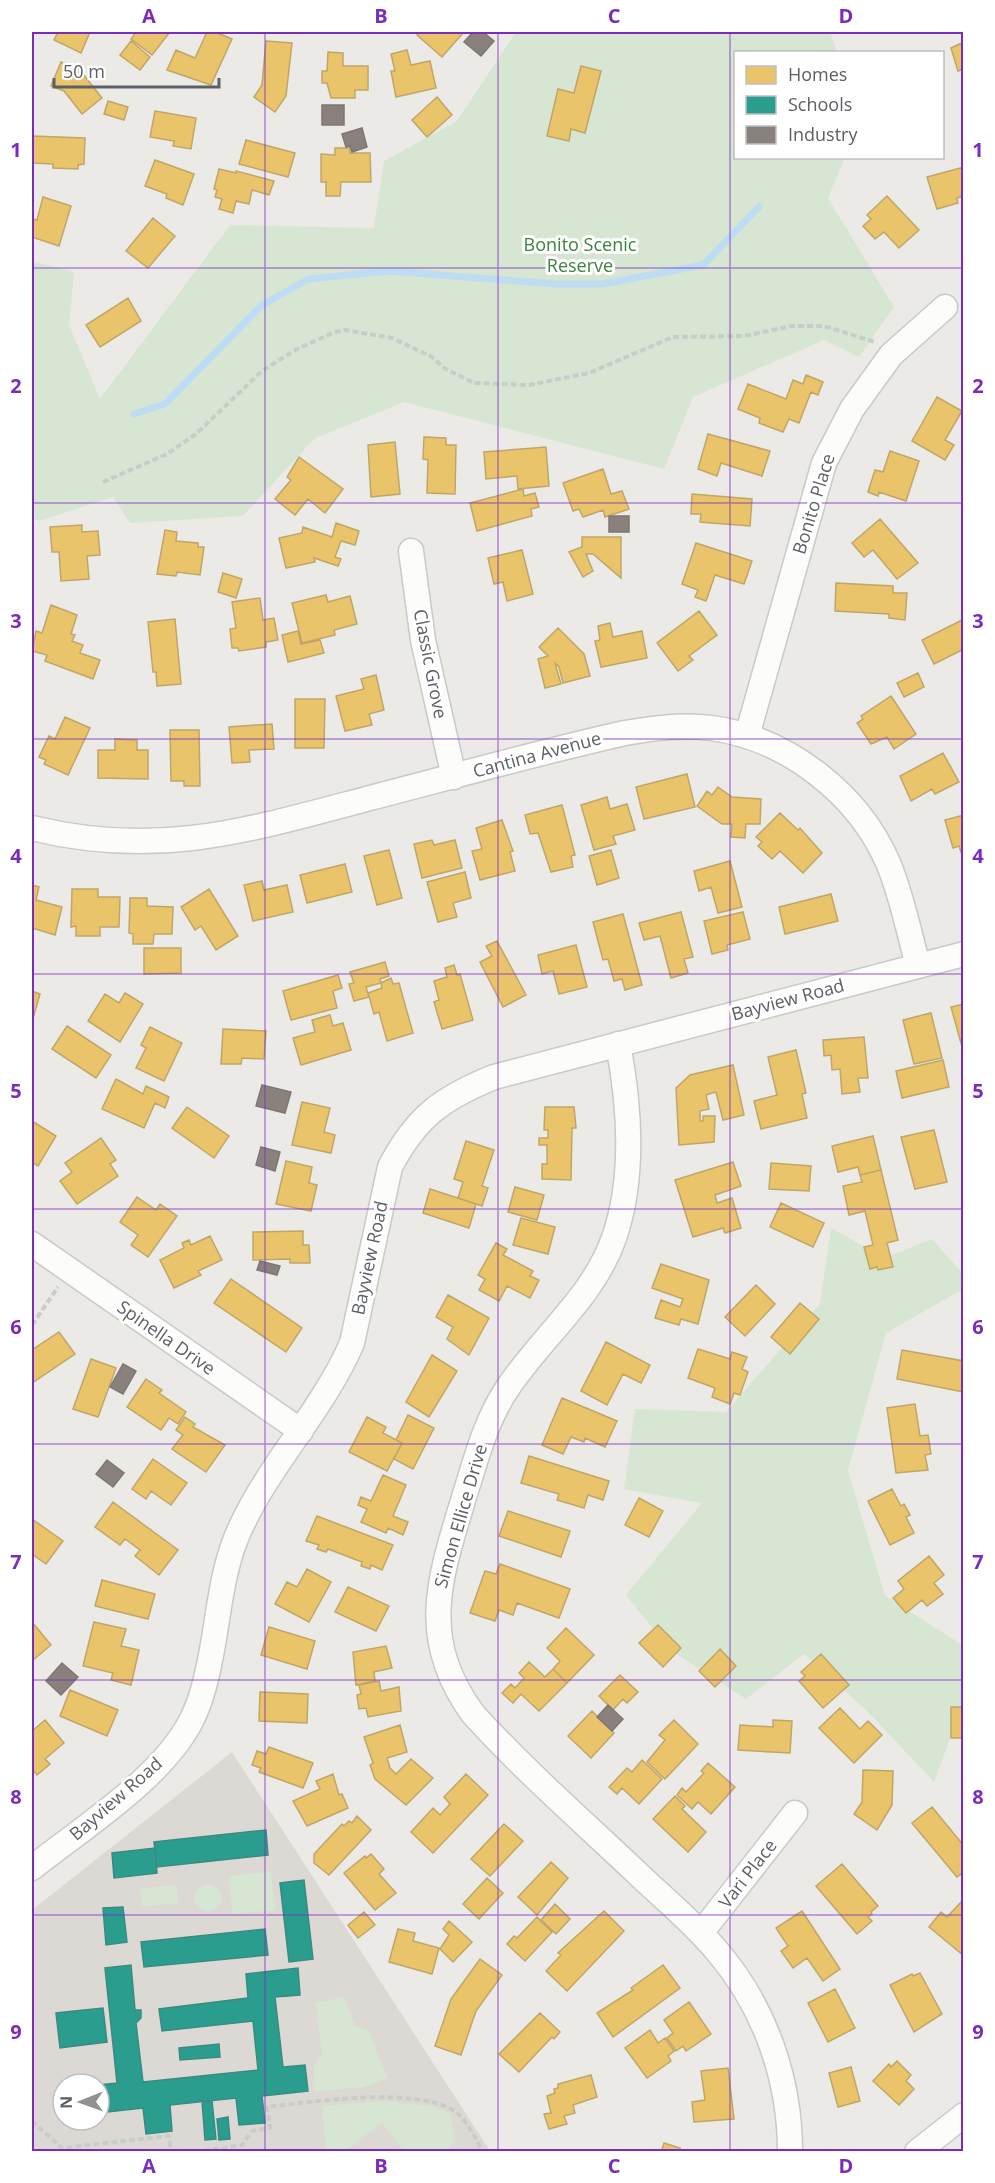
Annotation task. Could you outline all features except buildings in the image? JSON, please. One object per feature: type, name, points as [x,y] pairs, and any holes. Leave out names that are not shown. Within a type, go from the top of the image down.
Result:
[{"type":"street","name":"Bonito Place","points":[[747,736],[824,463],[852,409],[891,355],[945,307]]},
{"type":"street","name":"Classic Grove","points":[[411,551],[423,640],[454,777]]},
{"type":"street","name":"Cantina Avenue","points":[[32,828],[106,841],[205,838],[454,777],[592,740],[653,728],[711,728],[747,736],[800,761],[836,789],[853,807],[888,864],[918,966]]},
{"type":"street","name":"Bayview Road","points":[[32,1868],[135,1786],[168,1754],[190,1722],[201,1697],[210,1664],[226,1567],[238,1532],[262,1485],[301,1431],[341,1368],[352,1343],[390,1167],[404,1141],[422,1120],[456,1093],[494,1077],[963,954]]},
{"type":"street","name":"Simon Ellice Drive","points":[[618,1044],[626,1096],[628,1137],[625,1185],[614,1239],[592,1282],[507,1389],[489,1423],[476,1457],[442,1572],[438,1598],[438,1624],[448,1673],[472,1714],[701,1933],[735,1974],[766,2030],[779,2066],[786,2097],[790,2151]]},
{"type":"street","name":"Spinella Drive","points":[[32,1244],[301,1431]]},
{"type":"street","name":"Vari Place","points":[[701,1933],[795,1813]]},
{"type":"street","points":[[917,2151],[963,2115]]},
{"type":"path","points":[[103,482],[167,454],[196,434],[262,370],[297,349],[335,332],[366,333],[408,344],[432,357],[444,368],[474,383],[529,385],[589,373],[673,337],[744,336],[792,326],[824,326],[871,339],[881,345]]},
{"type":"path","points":[[32,1325],[58,1286]]},
{"type":"path","points":[[963,1993],[963,2003]]},
{"type":"path","points":[[195,2151],[242,2145],[252,2131],[270,2128],[267,2107],[359,2098],[391,2098],[443,2105],[459,2114],[483,2151]]},
{"type":"path","points":[[32,2121],[62,2148],[169,2136],[171,2151]]},
{"type":"shaded area","points":[[232,1752],[490,2151],[32,2152],[32,1910]]},
{"type":"green space","name":"Bonito Scenic Reserve","points":[[516,32],[830,32],[837,51],[734,51],[734,159],[845,159],[828,198],[894,307],[859,357],[824,340],[693,397],[664,469],[404,402],[314,439],[243,516],[130,523],[113,497],[39,521],[32,518],[32,261],[74,272],[69,325],[100,399],[230,225],[374,228],[384,161],[457,121]]},
{"type":"green space","points":[[831,1228],[884,1258],[932,1239],[963,1274],[963,1289],[886,1333],[848,1470],[885,1596],[963,1645],[963,1704],[934,1782],[867,1711],[804,1654],[746,1699],[670,1650],[626,1595],[702,1503],[624,1489],[635,1409],[726,1412],[820,1304]]},
{"type":"green space","points":[[271,1872],[275,1910],[233,1914],[229,1876]]},
{"type":"green space","points":[[176,1885],[178,1903],[142,1906],[140,1889]]},
{"type":"green space","points":[[208,1885],[217,1889],[221,1898],[217,1907],[208,1911],[199,1907],[195,1898],[199,1889]]},
{"type":"green space","points":[[344,1997],[355,2026],[369,2031],[387,2078],[364,2087],[315,2091],[313,2067],[322,2054],[316,2003]]},
{"type":"green space","points":[[384,2101],[431,2106],[450,2113],[455,2141],[447,2151],[404,2151],[382,2123],[344,2151],[326,2151],[322,2106]]},
{"type":"waterway","points":[[134,414],[165,404],[261,306],[308,279],[389,271],[556,284],[603,284],[703,265],[759,207]]}]
